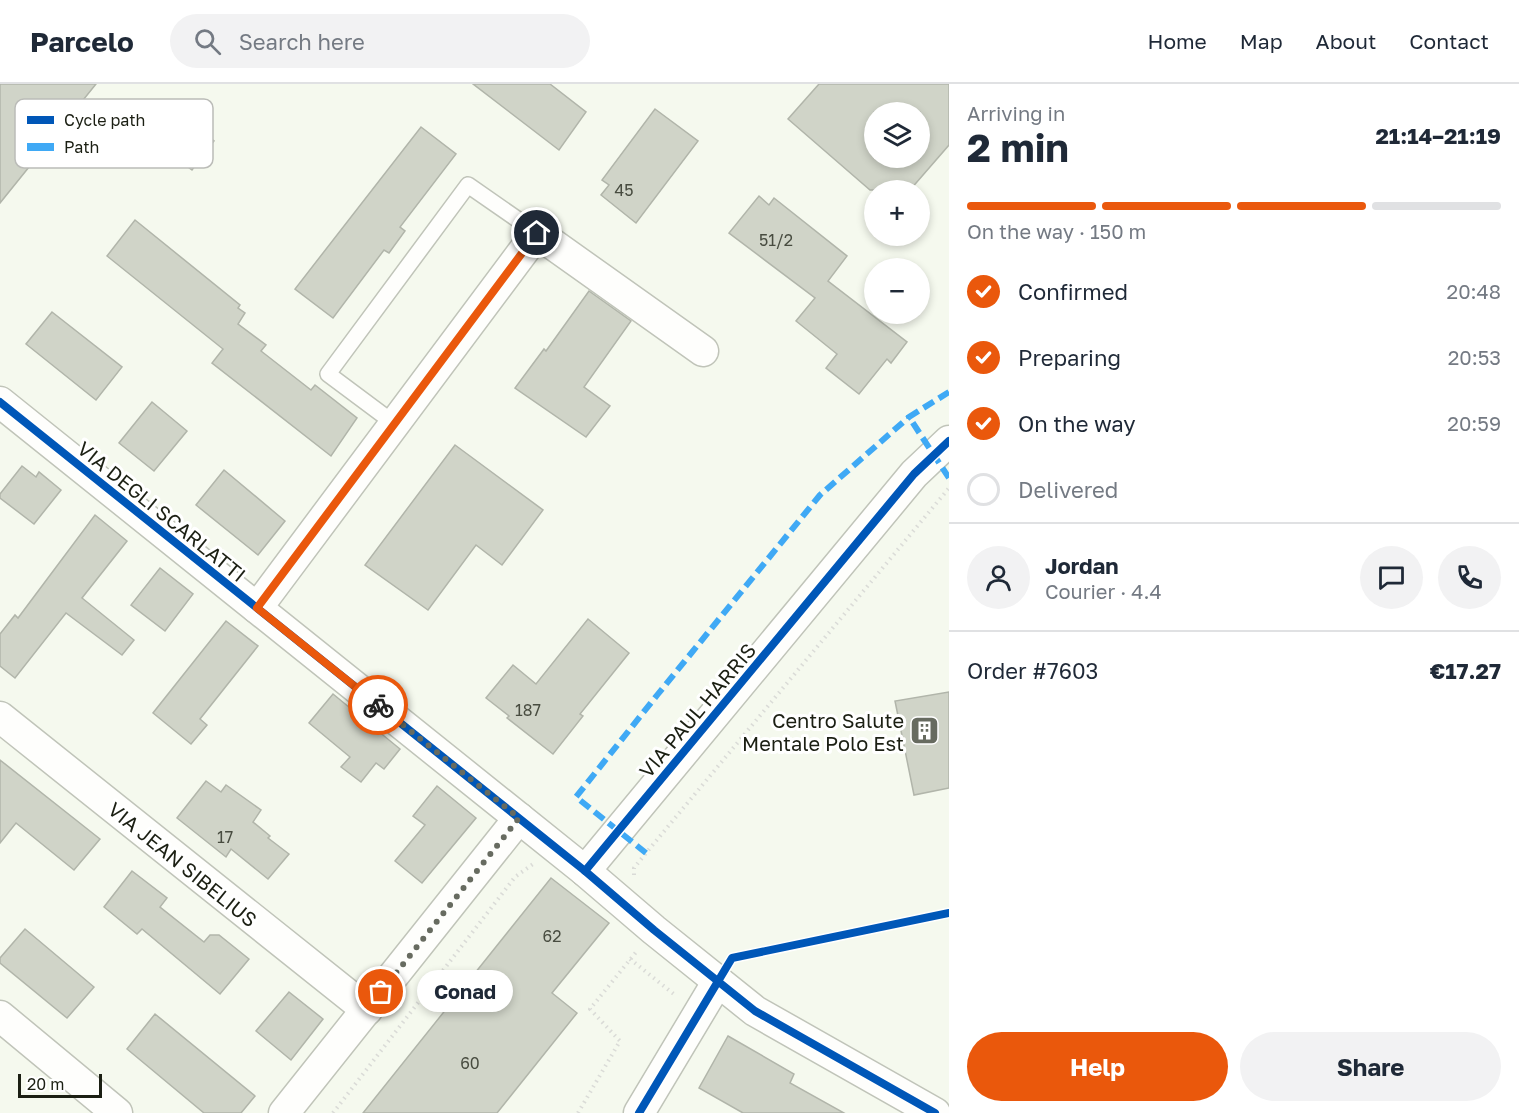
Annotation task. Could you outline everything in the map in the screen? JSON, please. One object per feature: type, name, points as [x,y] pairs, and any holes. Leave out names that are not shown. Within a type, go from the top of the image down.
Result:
[{"type":"street","points":[[257,608],[537,233],[703,351]]},
{"type":"street","name":"VIA DEGLI SCARLATTI","points":[[0,402],[585,871]]},
{"type":"street","name":"VIA PAUL HARRIS","points":[[585,871],[914,474],[949,441]]},
{"type":"street","name":"VIA JEAN SIBELIUS","points":[[0,717],[367,1010]]},
{"type":"street","points":[[284,1113],[519,818]]},
{"type":"street","points":[[585,871],[755,1011],[935,1113]]},
{"type":"street","points":[[639,1113],[718,981]]},
{"type":"street","points":[[0,1016],[117,1113]]},
{"type":"lane","points":[[395,424],[328,374],[468,185],[537,233]]},
{"type":"path","points":[[633,883],[634,868],[949,488]]},
{"type":"path","points":[[333,1113],[515,877],[556,848]]},
{"type":"path","points":[[718,981],[732,958],[949,913]]},
{"type":"path","points":[[578,1113],[620,1041],[590,1009],[654,930]]},
{"type":"path","points":[[630,959],[675,995]]},
{"type":"building","points":[[0,84],[96,84],[84,99],[15,99],[15,168],[28,168],[0,203]]},
{"type":"building","points":[[473,84],[550,84],[586,112],[559,150]]},
{"type":"building","points":[[819,84],[949,84],[949,145],[930,167],[930,102],[864,102],[864,168],[929,168],[919,180],[864,180],[864,185],[788,119]]},
{"type":"building","points":[[655,109],[698,141],[636,223],[601,195],[609,185],[602,180]]},
{"type":"building","points":[[421,127],[456,154],[400,227],[405,231],[389,253],[384,250],[333,318],[295,289]]},
{"type":"building","points":[[759,196],[769,205],[774,198],[847,256],[828,281],[864,309],[864,324],[884,324],[907,342],[891,363],[887,359],[859,394],[826,368],[837,354],[796,321],[815,298],[729,233]]},
{"type":"building","points":[[135,220],[240,305],[238,308],[245,313],[238,324],[266,345],[261,351],[311,390],[315,385],[357,418],[331,456],[212,363],[223,349],[107,256]]},
{"type":"building","points":[[589,291],[631,321],[584,387],[610,406],[586,437],[515,388],[544,349],[546,351]]},
{"type":"building","points":[[52,312],[122,367],[96,400],[26,344]]},
{"type":"building","points":[[152,402],[187,431],[154,471],[119,443]]},
{"type":"building","points":[[455,445],[543,510],[502,565],[476,545],[428,610],[365,565]]},
{"type":"building","points":[[22,466],[36,477],[39,472],[61,490],[34,524],[0,498],[0,494]]},
{"type":"building","points":[[224,470],[285,521],[258,555],[196,505]]},
{"type":"building","points":[[95,515],[127,541],[82,598],[134,640],[122,655],[66,613],[15,678],[0,666],[0,634],[15,615],[18,618]]},
{"type":"building","points":[[160,568],[193,594],[165,631],[131,605]]},
{"type":"building","points":[[588,619],[629,653],[580,714],[583,716],[553,754],[507,718],[509,716],[486,698],[513,665],[536,684]]},
{"type":"building","points":[[226,621],[258,646],[200,719],[207,725],[191,744],[153,713]]},
{"type":"building","name":"Centro Salute Mentale Polo Est","points":[[949,692],[949,788],[914,795],[895,701]]},
{"type":"building","points":[[333,694],[400,749],[384,769],[376,763],[361,782],[341,767],[350,757],[309,723]]},
{"type":"building","points":[[0,760],[100,839],[74,870],[16,823],[0,843]]},
{"type":"building","points":[[206,781],[221,792],[226,785],[261,810],[253,822],[270,836],[268,838],[289,854],[268,879],[231,849],[226,857],[177,818]]},
{"type":"building","points":[[437,786],[476,818],[422,883],[395,861],[425,825],[413,816]]},
{"type":"building","points":[[132,871],[167,898],[160,907],[204,942],[210,935],[219,935],[249,959],[220,994],[142,929],[137,934],[104,907]]},
{"type":"building","points":[[551,878],[609,923],[552,993],[577,1013],[497,1113],[363,1113]]},
{"type":"building","points":[[25,929],[94,987],[67,1018],[0,963],[0,958]]},
{"type":"building","points":[[289,992],[323,1019],[291,1060],[256,1031]]},
{"type":"building","points":[[155,1014],[255,1096],[241,1113],[204,1113],[127,1049]]},
{"type":"building","points":[[728,1036],[794,1074],[790,1083],[844,1113],[743,1113],[699,1088]]},
{"type":"marked path","points":[[949,392],[909,417],[949,478]]},
{"type":"marked path","points":[[646,853],[576,797],[820,495],[909,417]]},
{"type":"cycle path","points":[[0,402],[585,871],[755,1011],[935,1113]]},
{"type":"cycle path","points":[[585,871],[914,474],[949,441]]},
{"type":"cycle path","points":[[639,1113],[732,958],[949,913]]},
{"type":"way so far","points":[[378,705],[519,818],[381,992]]},
{"type":"place","name":"Centro Salute Mentale Polo Est","points":[[925,731]]},
{"type":"place","name":"Conad","points":[[381,992]]},
{"type":"route","points":[[378,705],[257,608],[537,233]]}]
